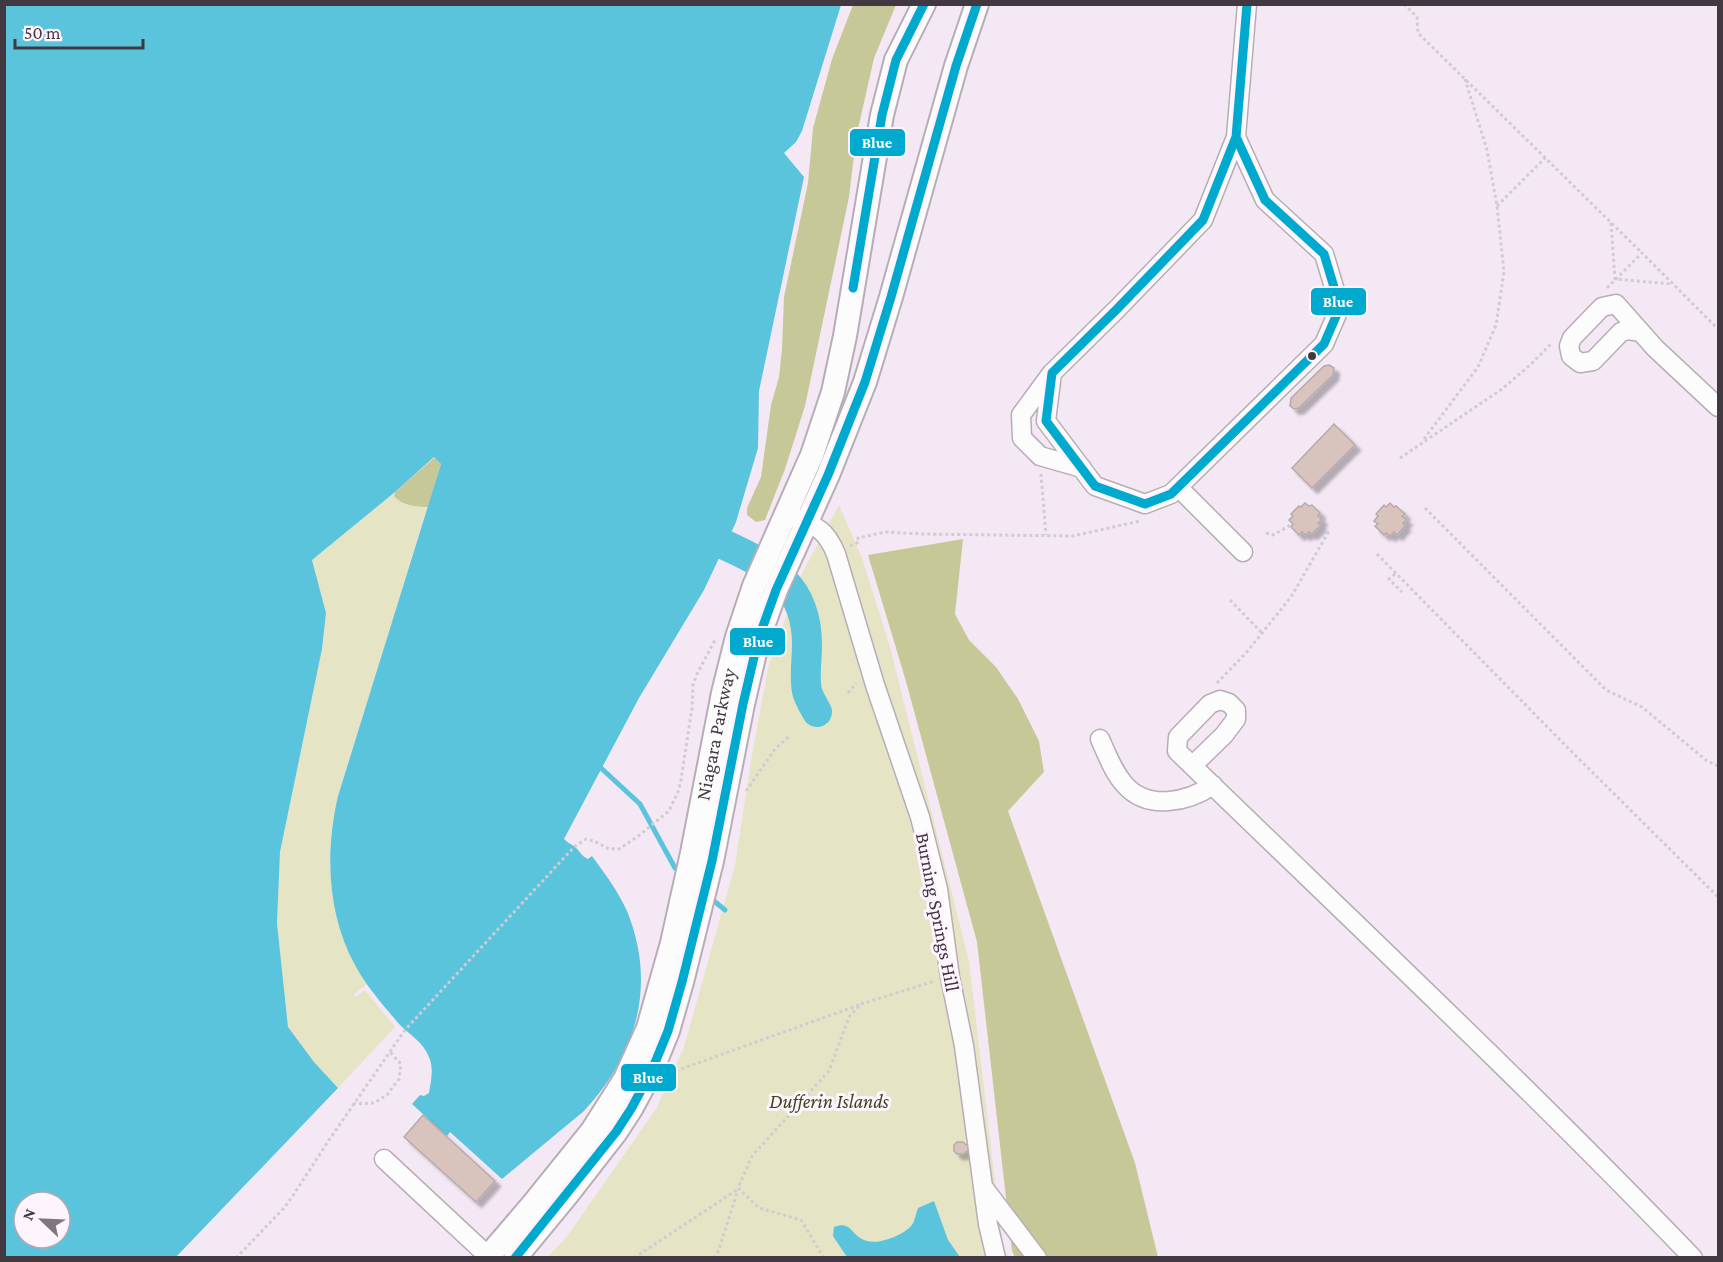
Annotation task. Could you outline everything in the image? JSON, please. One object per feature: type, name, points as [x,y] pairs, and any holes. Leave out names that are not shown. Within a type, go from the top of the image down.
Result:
[{"type":"main road","name":"Niagara Parkway","points":[[702,857],[723,693],[745,610],[790,524],[833,392],[845,336],[882,115],[896,60],[924,4]]},
{"type":"main road","points":[[790,524],[851,420],[865,382],[956,66],[977,4]]},
{"type":"main road","name":"Niagara Parkway","points":[[515,1257],[606,1146],[631,1109],[659,1054],[675,1010],[692,903],[702,857],[749,674],[765,619],[791,557],[790,524]]},
{"type":"main road","name":"Niagara Parkway","points":[[488,1257],[578,1150],[626,1079],[642,1044],[672,943],[692,903]]},
{"type":"street","points":[[896,60],[915,4]]},
{"type":"street","points":[[1082,468],[1040,456],[1022,438],[1021,415],[1052,373],[1203,220],[1236,137],[1247,4]]},
{"type":"street","points":[[1052,373],[1046,421],[1095,486],[1145,504],[1171,494],[1324,344],[1340,307],[1324,254],[1265,200],[1236,137]]},
{"type":"street","points":[[1641,332],[1719,408]]},
{"type":"street","points":[[1178,487],[1243,552]]},
{"type":"street","name":"Burning Springs Hill","points":[[790,524],[821,530],[827,536],[836,554],[875,685],[920,817],[938,889],[950,977],[964,1046],[983,1186],[1037,1257]]},
{"type":"street","points":[[1100,739],[1125,785],[1144,798],[1175,801],[1191,797],[1213,785]]},
{"type":"street","points":[[1193,765],[1589,1151],[1693,1257]]},
{"type":"street","points":[[384,1160],[488,1257]]},
{"type":"street","points":[[983,1186],[988,1224],[996,1257]]},
{"type":"path","points":[[1404,4],[1417,17],[1418,33],[1642,253]]},
{"type":"path","points":[[1422,443],[1478,367],[1496,325],[1504,272],[1497,206],[1486,150],[1465,79]]},
{"type":"path","points":[[1497,206],[1545,158]]},
{"type":"path","points":[[1611,223],[1615,279],[1673,284]]},
{"type":"path","points":[[1040,456],[1046,535]]},
{"type":"path","points":[[1425,508],[1606,690],[1642,707],[1707,761],[1719,766]]},
{"type":"path","points":[[850,545],[859,542],[858,538],[885,532],[1073,536],[1150,519]]},
{"type":"path","points":[[1266,533],[1273,535],[1291,525]]},
{"type":"path","points":[[1213,687],[1246,653],[1291,597],[1329,531]]},
{"type":"path","points":[[1377,554],[1719,897]]},
{"type":"path","points":[[1395,574],[1389,579],[1402,592]]},
{"type":"path","points":[[1230,600],[1262,633]]},
{"type":"path","points":[[236,1257],[288,1203],[405,1030],[574,847],[586,839],[615,850],[637,837],[669,811],[681,780],[692,708],[693,685],[719,633]]},
{"type":"path","points":[[752,782],[775,749],[789,736]]},
{"type":"path","points":[[663,1076],[861,1004],[950,977]]},
{"type":"path","points":[[714,1257],[717,1255],[738,1188],[752,1156],[829,1071],[849,1017],[861,1004]]},
{"type":"path","points":[[353,1104],[374,1103],[387,1095],[399,1079],[401,1065],[390,1052]]},
{"type":"path","points":[[634,1257],[738,1188]]},
{"type":"path","points":[[738,1188],[759,1208],[801,1220],[824,1257]]},
{"type":"green space","points":[[853,5],[896,5],[874,58],[856,138],[849,197],[805,406],[785,469],[765,520],[756,522],[747,515],[747,508],[761,477],[771,405],[779,377],[784,297],[808,183],[813,128],[832,59]]},
{"type":"green space","points":[[435,457],[441,464],[428,507],[410,505],[397,499],[394,496],[395,492]]},
{"type":"green space","points":[[395,492],[394,496],[407,504],[427,508],[338,796],[333,820],[331,869],[337,917],[344,940],[367,984],[354,994],[356,997],[365,990],[395,1027],[338,1088],[314,1062],[288,1027],[277,923],[280,852],[322,649],[326,613],[312,560]]},
{"type":"green space","name":"Dufferin Islands","points":[[839,505],[862,558],[890,647],[969,961],[1004,1257],[547,1258],[568,1235],[656,1109],[684,1047],[735,865],[768,668],[801,575]]},
{"type":"green space","points":[[963,539],[955,614],[969,640],[996,667],[1018,699],[1039,741],[1044,772],[1008,811],[1135,1163],[1158,1257],[1015,1258],[1012,1251],[977,942],[905,678],[868,555]]},
{"type":"water","points":[[5,5],[841,5],[802,131],[796,142],[784,153],[804,177],[759,391],[758,448],[736,522],[704,590],[639,698],[564,839],[586,858],[592,856],[627,911],[636,939],[641,992],[637,1017],[629,1042],[617,1066],[584,1111],[502,1179],[450,1132],[447,1136],[412,1104],[420,1095],[424,1096],[429,1093],[432,1070],[429,1057],[423,1047],[399,1024],[364,981],[339,925],[334,904],[330,861],[338,796],[441,464],[434,457],[312,560],[326,613],[322,649],[280,852],[277,923],[288,1027],[314,1062],[338,1088],[176,1257],[5,1258]]},
{"type":"water","points":[[934,1201],[948,1240],[960,1257],[847,1257],[833,1236],[834,1227],[844,1226],[867,1241],[888,1239],[907,1230],[918,1208]]},
{"type":"building","points":[[1329,365],[1334,368],[1333,375],[1299,408],[1294,409],[1290,406],[1291,398],[1324,366]]},
{"type":"building","points":[[1334,424],[1355,445],[1312,488],[1292,468]]},
{"type":"building","points":[[1305,503],[1312,505],[1320,513],[1318,516],[1322,520],[1318,523],[1321,525],[1312,534],[1309,532],[1305,535],[1302,532],[1299,535],[1291,527],[1293,524],[1289,520],[1293,516],[1291,514]]},
{"type":"building","points":[[1390,503],[1405,514],[1402,516],[1407,520],[1397,535],[1394,532],[1390,536],[1386,533],[1384,535],[1375,526],[1378,524],[1374,521],[1378,516],[1376,514],[1384,505],[1386,507]]},
{"type":"building","points":[[423,1115],[495,1181],[476,1202],[404,1137]]},
{"type":"building","points":[[957,1142],[969,1144],[969,1150],[963,1154],[957,1154],[954,1151],[954,1145]]},
{"type":"waterway","points":[[725,545],[772,571],[794,593],[805,625],[807,691],[817,712]]},
{"type":"waterway","points":[[601,768],[640,804],[675,868],[681,872]]},
{"type":"waterway","points":[[708,896],[725,910]]},
{"type":"transit line","name":"Blue","points":[[853,288],[882,115],[896,60],[924,4]]},
{"type":"transit line","name":"Blue","points":[[515,1258],[616,1132],[652,1070],[668,1031],[712,861],[758,640],[776,590],[828,475],[865,382],[956,66],[977,4]]},
{"type":"transit line","name":"Blue","points":[[1236,137],[1247,4]]},
{"type":"transit line","name":"Blue","points":[[1236,137],[1265,200],[1324,254],[1340,307],[1324,344],[1171,494],[1145,504],[1095,486],[1046,421],[1052,373],[1203,220],[1236,137]]}]
